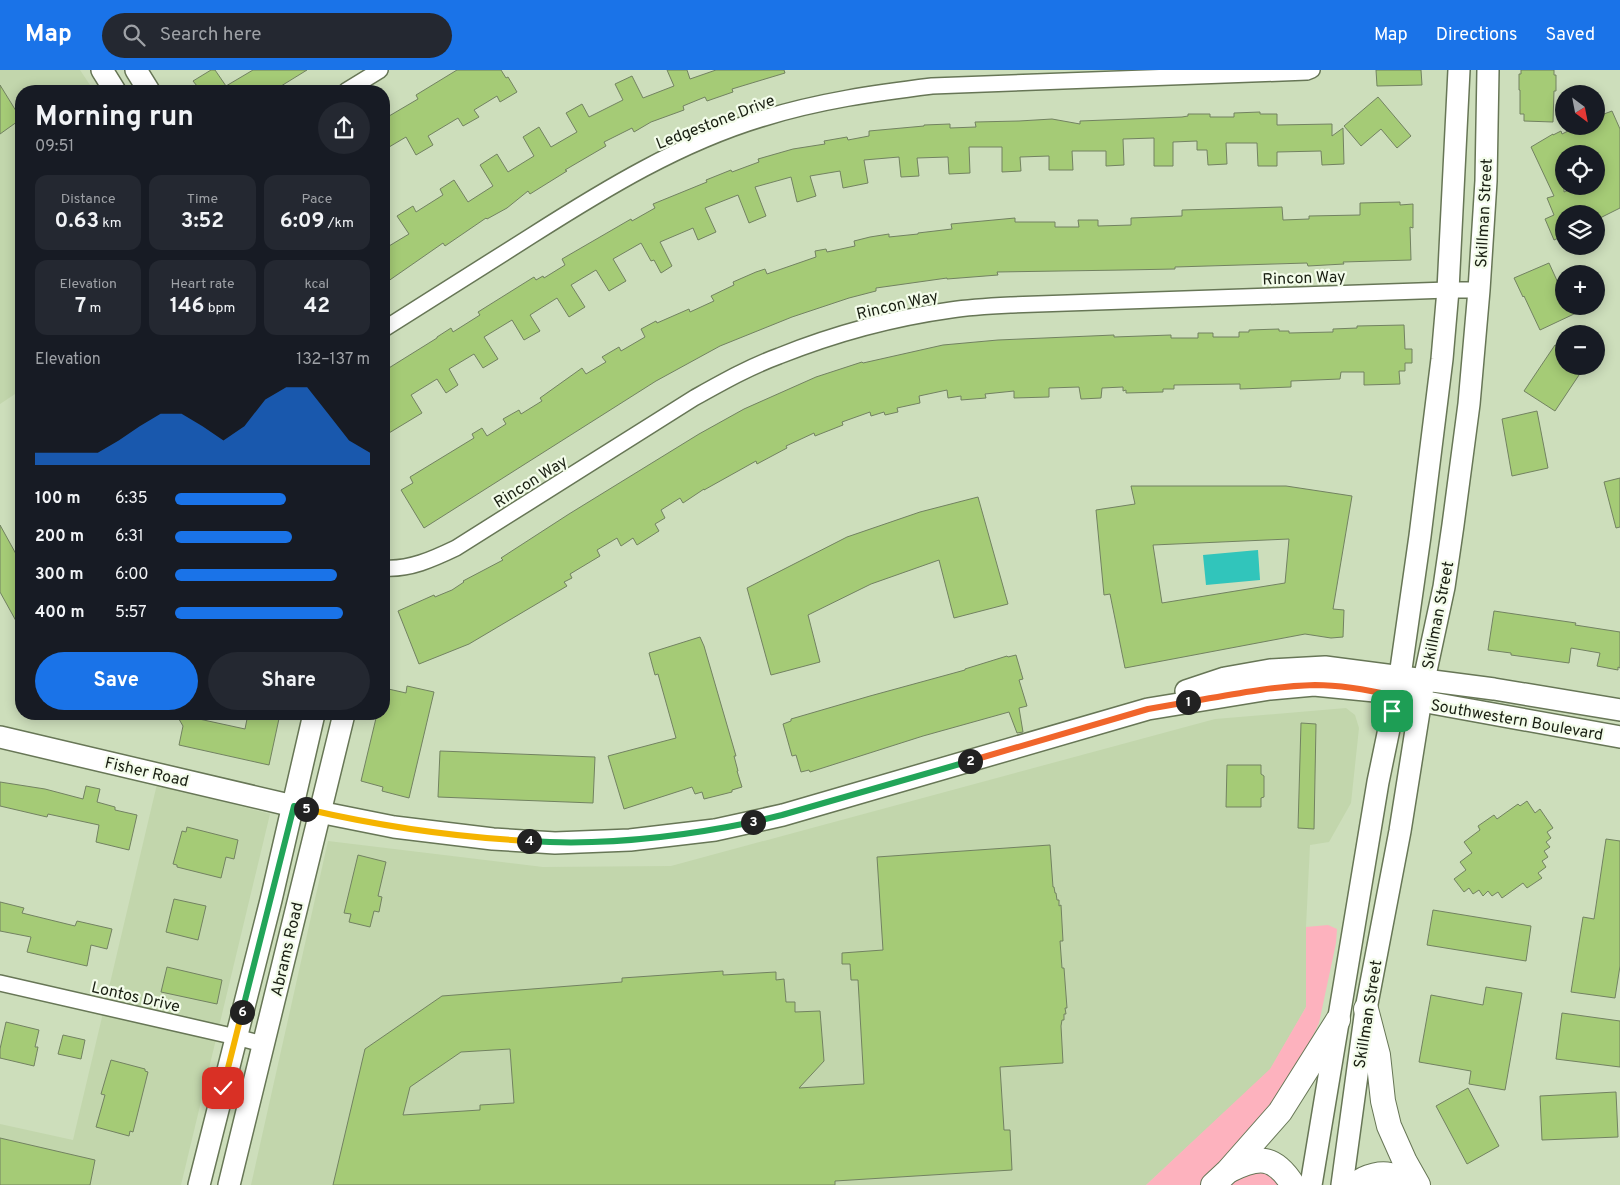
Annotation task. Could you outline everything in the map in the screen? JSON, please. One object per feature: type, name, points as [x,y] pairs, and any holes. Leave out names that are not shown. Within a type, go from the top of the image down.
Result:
[{"type":"main road","points":[[102,70],[111,85]]},
{"type":"main road","points":[[136,70],[145,85]]},
{"type":"main road","name":"Skillman Street","points":[[1311,1185],[1378,782],[1397,686],[1420,536],[1436,410],[1448,290],[1459,70]]},
{"type":"main road","name":"Skillman Street","points":[[1342,1185],[1366,1009],[1401,824],[1424,680],[1444,587],[1453,525],[1468,404],[1479,290],[1486,181],[1488,70]]},
{"type":"main road","name":"Southwestern Boulevard","points":[[294,806],[394,827],[493,839],[555,843],[630,840],[715,830],[782,815],[1148,709],[1270,689],[1314,685],[1375,691],[1424,680],[1494,689],[1620,710]]},
{"type":"main road","name":"Southwestern Boulevard","points":[[1397,686],[1421,701],[1620,737]]},
{"type":"main road","name":"Abrams Road","points":[[199,1185],[294,806],[313,720]]},
{"type":"main road","name":"Abrams Road","points":[[229,1185],[342,720]]},
{"type":"main road","name":"Fisher Road","points":[[0,737],[294,806]]},
{"type":"main road","points":[[1356,915],[1384,916]]},
{"type":"main road","points":[[1366,1009],[1378,1055],[1383,1101],[1389,1126],[1405,1162],[1418,1185]]},
{"type":"main road","points":[[1221,1178],[1280,1112],[1338,1020]]},
{"type":"main road","points":[[1221,1178],[1247,1162],[1256,1160],[1265,1161],[1282,1169],[1293,1185]]},
{"type":"main road","points":[[1355,1185],[1370,1176],[1384,1174],[1396,1176],[1410,1185]]},
{"type":"street","points":[[356,85],[380,70]]},
{"type":"street","name":"Ledgestone Drive","points":[[390,325],[590,198],[645,167],[705,140],[763,118],[814,105],[876,93],[932,86],[1307,72],[1312,70]]},
{"type":"street","name":"Rincon Way","points":[[390,568],[425,562],[456,548],[694,398],[733,377],[777,356],[821,340],[882,324],[952,310],[1012,305],[1479,290]]},
{"type":"street","name":"Lontos Drive","points":[[0,983],[236,1036],[263,1044]]},
{"type":"shaded area","points":[[0,70],[80,70],[90,85],[15,85],[15,394],[0,404]]},
{"type":"shaded area","points":[[1346,708],[1355,715],[1359,728],[1351,803],[1329,842],[1310,845],[1306,927],[1306,1007],[1270,1070],[1146,1185],[251,1185],[328,841],[543,867],[671,866],[1215,719]]},
{"type":"shaded area","points":[[157,784],[270,814],[181,1185],[0,1185],[0,1124],[73,1140]]},
{"type":"shaded area","points":[[1328,925],[1337,929],[1336,943],[1319,1023],[1291,1082],[1205,1185],[1146,1185],[1270,1069],[1306,1007],[1306,927]]},
{"type":"shaded area","points":[[1260,1172],[1269,1175],[1280,1185],[1229,1185],[1241,1175]]},
{"type":"water","points":[[1258,550],[1260,580],[1206,585],[1203,555]]},
{"type":"building","points":[[211,70],[215,70],[225,85],[196,85],[193,81]]},
{"type":"building","points":[[253,70],[307,70],[283,85],[228,85]]},
{"type":"building","points":[[457,70],[501,70],[506,78],[508,77],[517,92],[500,102],[497,96],[474,110],[479,117],[463,126],[458,118],[428,136],[433,145],[416,155],[406,137],[390,146],[390,115],[418,99],[416,95]]},
{"type":"building","points":[[667,70],[687,70],[690,79],[716,70],[784,70],[785,73],[732,89],[733,92],[707,101],[705,97],[683,106],[684,110],[651,122],[634,132],[632,128],[604,142],[606,146],[565,170],[567,171],[530,194],[528,191],[507,208],[486,218],[445,246],[443,243],[390,280],[390,245],[409,234],[397,216],[413,206],[416,212],[443,195],[440,189],[454,180],[468,202],[493,186],[480,165],[497,154],[508,172],[534,156],[523,137],[539,127],[551,147],[577,132],[566,113],[582,104],[589,117],[623,100],[615,84],[632,76],[643,98],[674,86]]},
{"type":"building","points":[[1376,70],[1421,70],[1422,85],[1377,86]]},
{"type":"building","points":[[1521,70],[1554,70],[1556,85],[1554,91],[1553,122],[1524,121],[1524,114],[1520,114],[1519,74],[1521,74]]},
{"type":"building","points":[[0,85],[15,109],[15,123],[0,134]]},
{"type":"building","points":[[1378,97],[1411,136],[1397,148],[1381,129],[1361,146],[1344,126]]},
{"type":"building","points":[[1612,111],[1620,129],[1620,208],[1605,216],[1605,205],[1555,205],[1554,240],[1545,219],[1554,215],[1547,198],[1554,196],[1531,147],[1553,135],[1605,135],[1605,114]]},
{"type":"building","points":[[1260,112],[1260,114],[1277,114],[1277,125],[1332,124],[1332,136],[1343,128],[1344,164],[1322,165],[1321,151],[1277,152],[1277,166],[1258,166],[1257,143],[1226,143],[1227,164],[1208,165],[1207,150],[1197,150],[1197,141],[1173,142],[1173,166],[1154,166],[1154,138],[1123,139],[1124,165],[1106,166],[1106,151],[1072,151],[1073,170],[1049,170],[1049,156],[1020,157],[1021,171],[1002,172],[1002,147],[969,147],[970,173],[949,174],[948,157],[917,158],[919,176],[901,177],[899,157],[864,160],[868,183],[843,188],[840,171],[810,176],[816,196],[797,202],[791,177],[755,187],[766,216],[749,223],[738,195],[705,208],[716,232],[698,240],[693,228],[660,242],[672,266],[661,273],[654,260],[651,261],[641,243],[613,259],[626,281],[609,291],[596,270],[571,285],[585,307],[569,317],[557,298],[530,315],[540,331],[524,340],[512,320],[484,337],[498,359],[483,368],[474,354],[449,369],[458,385],[446,393],[437,379],[411,395],[422,413],[390,432],[390,367],[451,328],[453,332],[480,315],[478,312],[534,277],[536,280],[543,276],[544,278],[565,265],[562,259],[631,219],[632,221],[655,208],[653,204],[731,170],[732,172],[759,162],[758,159],[793,149],[825,144],[824,141],[847,137],[848,140],[869,136],[869,131],[924,125],[950,124],[950,128],[976,127],[975,122],[1052,119],[1080,124],[1080,121],[1182,117],[1188,116],[1188,114],[1210,114],[1210,117],[1234,117],[1234,113]]},
{"type":"building","points":[[1400,202],[1400,205],[1413,204],[1413,228],[1410,227],[1411,260],[1343,262],[1344,264],[1308,266],[1307,263],[1175,267],[1175,269],[997,272],[998,275],[947,278],[876,288],[876,291],[792,317],[720,346],[656,381],[424,528],[401,490],[413,483],[410,477],[474,438],[472,434],[482,428],[487,436],[506,424],[503,419],[519,410],[521,414],[542,401],[540,398],[582,368],[586,374],[606,362],[602,357],[619,347],[621,351],[645,337],[641,329],[656,321],[657,323],[689,309],[690,312],[714,301],[711,296],[734,285],[733,282],[756,272],[765,269],[767,274],[816,257],[815,251],[826,249],[827,252],[855,246],[854,241],[870,237],[889,234],[889,237],[918,234],[952,229],[951,224],[1015,218],[1015,222],[1055,222],[1055,227],[1079,227],[1078,220],[1098,220],[1098,226],[1131,225],[1131,218],[1182,216],[1182,210],[1282,207],[1283,220],[1309,219],[1309,216],[1360,215],[1360,203]]},
{"type":"building","points":[[1549,263],[1555,276],[1555,315],[1572,315],[1540,330],[1514,278]]},
{"type":"building","points":[[1404,325],[1405,349],[1412,349],[1412,363],[1405,363],[1405,371],[1399,371],[1400,384],[1364,385],[1364,372],[1341,372],[1340,379],[1291,381],[1291,387],[1240,389],[1240,384],[1174,385],[1174,389],[1163,389],[1163,392],[1126,393],[1126,390],[1123,391],[1123,387],[1102,388],[1101,398],[1081,399],[1079,387],[1049,388],[1049,397],[1014,398],[1014,391],[985,394],[986,398],[961,400],[961,396],[948,398],[947,390],[919,396],[920,403],[897,408],[898,412],[885,415],[884,412],[871,416],[870,412],[842,422],[843,425],[815,436],[814,433],[786,446],[787,448],[757,464],[756,461],[704,489],[683,503],[680,498],[661,510],[665,518],[655,524],[659,531],[637,545],[633,538],[621,546],[617,538],[597,550],[600,556],[570,574],[572,578],[564,582],[567,586],[469,644],[419,664],[398,611],[434,595],[435,597],[452,590],[463,581],[503,560],[501,558],[569,514],[699,434],[744,409],[816,377],[862,362],[943,345],[998,340],[1114,335],[1114,337],[1171,335],[1171,338],[1198,338],[1198,333],[1213,333],[1213,337],[1239,337],[1239,332],[1249,332],[1249,330],[1279,329],[1279,331],[1289,331],[1289,333],[1333,332],[1333,329],[1357,328],[1357,326]]},
{"type":"building","points":[[1555,345],[1555,375],[1579,375],[1555,411],[1524,391]]},
{"type":"building","points":[[1537,411],[1548,468],[1512,476],[1502,419]]},
{"type":"building","points":[[1620,478],[1620,527],[1616,528],[1604,482]]},
{"type":"building","points":[[1131,486],[1286,486],[1352,496],[1333,609],[1344,610],[1343,637],[1331,638],[1305,634],[1125,668],[1110,594],[1104,595],[1096,510],[1135,504]],"holes":[[[1289,539],[1285,583],[1162,603],[1153,545]]]},
{"type":"building","points":[[978,497],[1008,604],[954,618],[939,560],[871,584],[808,615],[820,662],[771,675],[747,588],[847,537],[920,512]]},
{"type":"building","points":[[0,525],[15,552],[15,619],[0,592]]},
{"type":"building","points":[[1494,611],[1576,623],[1575,625],[1620,632],[1620,668],[1618,667],[1618,670],[1597,666],[1600,653],[1571,648],[1569,663],[1488,650]]},
{"type":"building","points":[[700,637],[736,756],[734,756],[742,787],[732,790],[732,792],[704,799],[702,792],[695,794],[692,787],[624,809],[608,756],[676,738],[658,674],[655,675],[649,653]]},
{"type":"building","points":[[1016,655],[1023,679],[1019,680],[1027,706],[1019,708],[1023,732],[1017,733],[1009,712],[923,736],[810,772],[809,770],[801,772],[796,755],[792,756],[783,724],[791,721],[791,719],[965,670],[1007,656]]},
{"type":"building","points":[[407,686],[434,692],[409,798],[382,791],[383,787],[361,781],[376,720],[390,720],[390,689],[406,693]]},
{"type":"building","points":[[180,720],[204,720],[245,729],[247,720],[279,720],[269,765],[179,745],[183,726]]},
{"type":"building","points":[[1301,723],[1316,724],[1314,829],[1298,828]]},
{"type":"building","points":[[440,751],[595,757],[593,803],[438,797]]},
{"type":"building","points":[[1227,765],[1261,765],[1261,774],[1264,776],[1264,797],[1261,798],[1261,807],[1226,807]]},
{"type":"building","points":[[0,782],[45,789],[83,799],[86,786],[100,789],[97,802],[115,807],[115,810],[137,815],[129,850],[96,842],[99,825],[48,814],[47,817],[0,806]]},
{"type":"building","points":[[1527,801],[1535,813],[1540,809],[1553,828],[1547,832],[1551,838],[1546,842],[1550,847],[1544,851],[1548,857],[1542,861],[1546,867],[1538,873],[1542,878],[1527,888],[1523,883],[1502,898],[1498,892],[1492,896],[1488,891],[1483,896],[1479,890],[1473,894],[1469,888],[1464,892],[1454,879],[1466,870],[1460,862],[1472,853],[1464,842],[1480,830],[1478,826],[1494,815],[1497,819],[1518,804],[1520,806]]},
{"type":"building","points":[[187,827],[238,840],[234,859],[226,857],[221,878],[177,867],[177,865],[173,864],[182,831],[186,832]]},
{"type":"building","points":[[1606,839],[1620,841],[1620,966],[1615,998],[1571,992],[1583,917],[1594,919]]},
{"type":"building","points":[[1050,845],[1053,887],[1057,900],[1059,900],[1059,906],[1061,905],[1063,941],[1060,941],[1067,1008],[1065,1008],[1066,1014],[1064,1014],[1061,1026],[1063,1063],[1000,1067],[1004,1130],[1010,1130],[1012,1170],[835,1181],[835,1185],[333,1185],[365,1049],[442,996],[622,982],[622,978],[723,971],[723,975],[776,972],[776,980],[784,979],[786,1002],[795,1002],[795,1012],[820,1011],[824,1061],[799,1088],[864,1084],[858,980],[851,980],[850,964],[842,964],[842,953],[883,950],[877,857]],"holes":[[[510,1049],[514,1103],[480,1105],[480,1110],[403,1115],[410,1087],[461,1052]]]},
{"type":"building","points":[[358,855],[386,862],[378,896],[382,897],[379,912],[374,911],[370,927],[349,922],[351,914],[344,913]]},
{"type":"building","points":[[174,899],[206,906],[198,940],[166,932]]},
{"type":"building","points":[[0,902],[24,908],[22,913],[75,926],[77,921],[112,929],[107,949],[91,945],[87,966],[27,952],[31,937],[0,931]]},
{"type":"building","points":[[1433,910],[1531,926],[1526,961],[1427,945]]},
{"type":"building","points":[[167,967],[222,980],[217,1004],[161,992]]},
{"type":"building","points":[[1486,987],[1522,993],[1505,1090],[1469,1084],[1471,1071],[1419,1062],[1431,995],[1483,1005]]},
{"type":"building","points":[[1562,1013],[1620,1021],[1620,1067],[1556,1059]]},
{"type":"building","points":[[6,1022],[39,1030],[35,1047],[38,1047],[34,1066],[0,1058]]},
{"type":"building","points":[[63,1035],[85,1040],[81,1059],[58,1054]]},
{"type":"building","points":[[111,1060],[145,1069],[148,1072],[133,1132],[130,1131],[129,1136],[96,1127],[105,1095],[101,1094]]},
{"type":"building","points":[[1468,1088],[1499,1146],[1467,1164],[1436,1106]]},
{"type":"building","points":[[1616,1092],[1618,1137],[1542,1140],[1540,1096]]},
{"type":"building","points":[[0,1138],[95,1160],[90,1185],[0,1185]]},
{"type":"route","points":[[223,1088],[294,806],[394,827],[493,839],[555,843],[630,840],[715,830],[782,815],[1148,709],[1223,696],[1270,689],[1314,685],[1329,686],[1375,691],[1395,696],[1392,711]]}]
